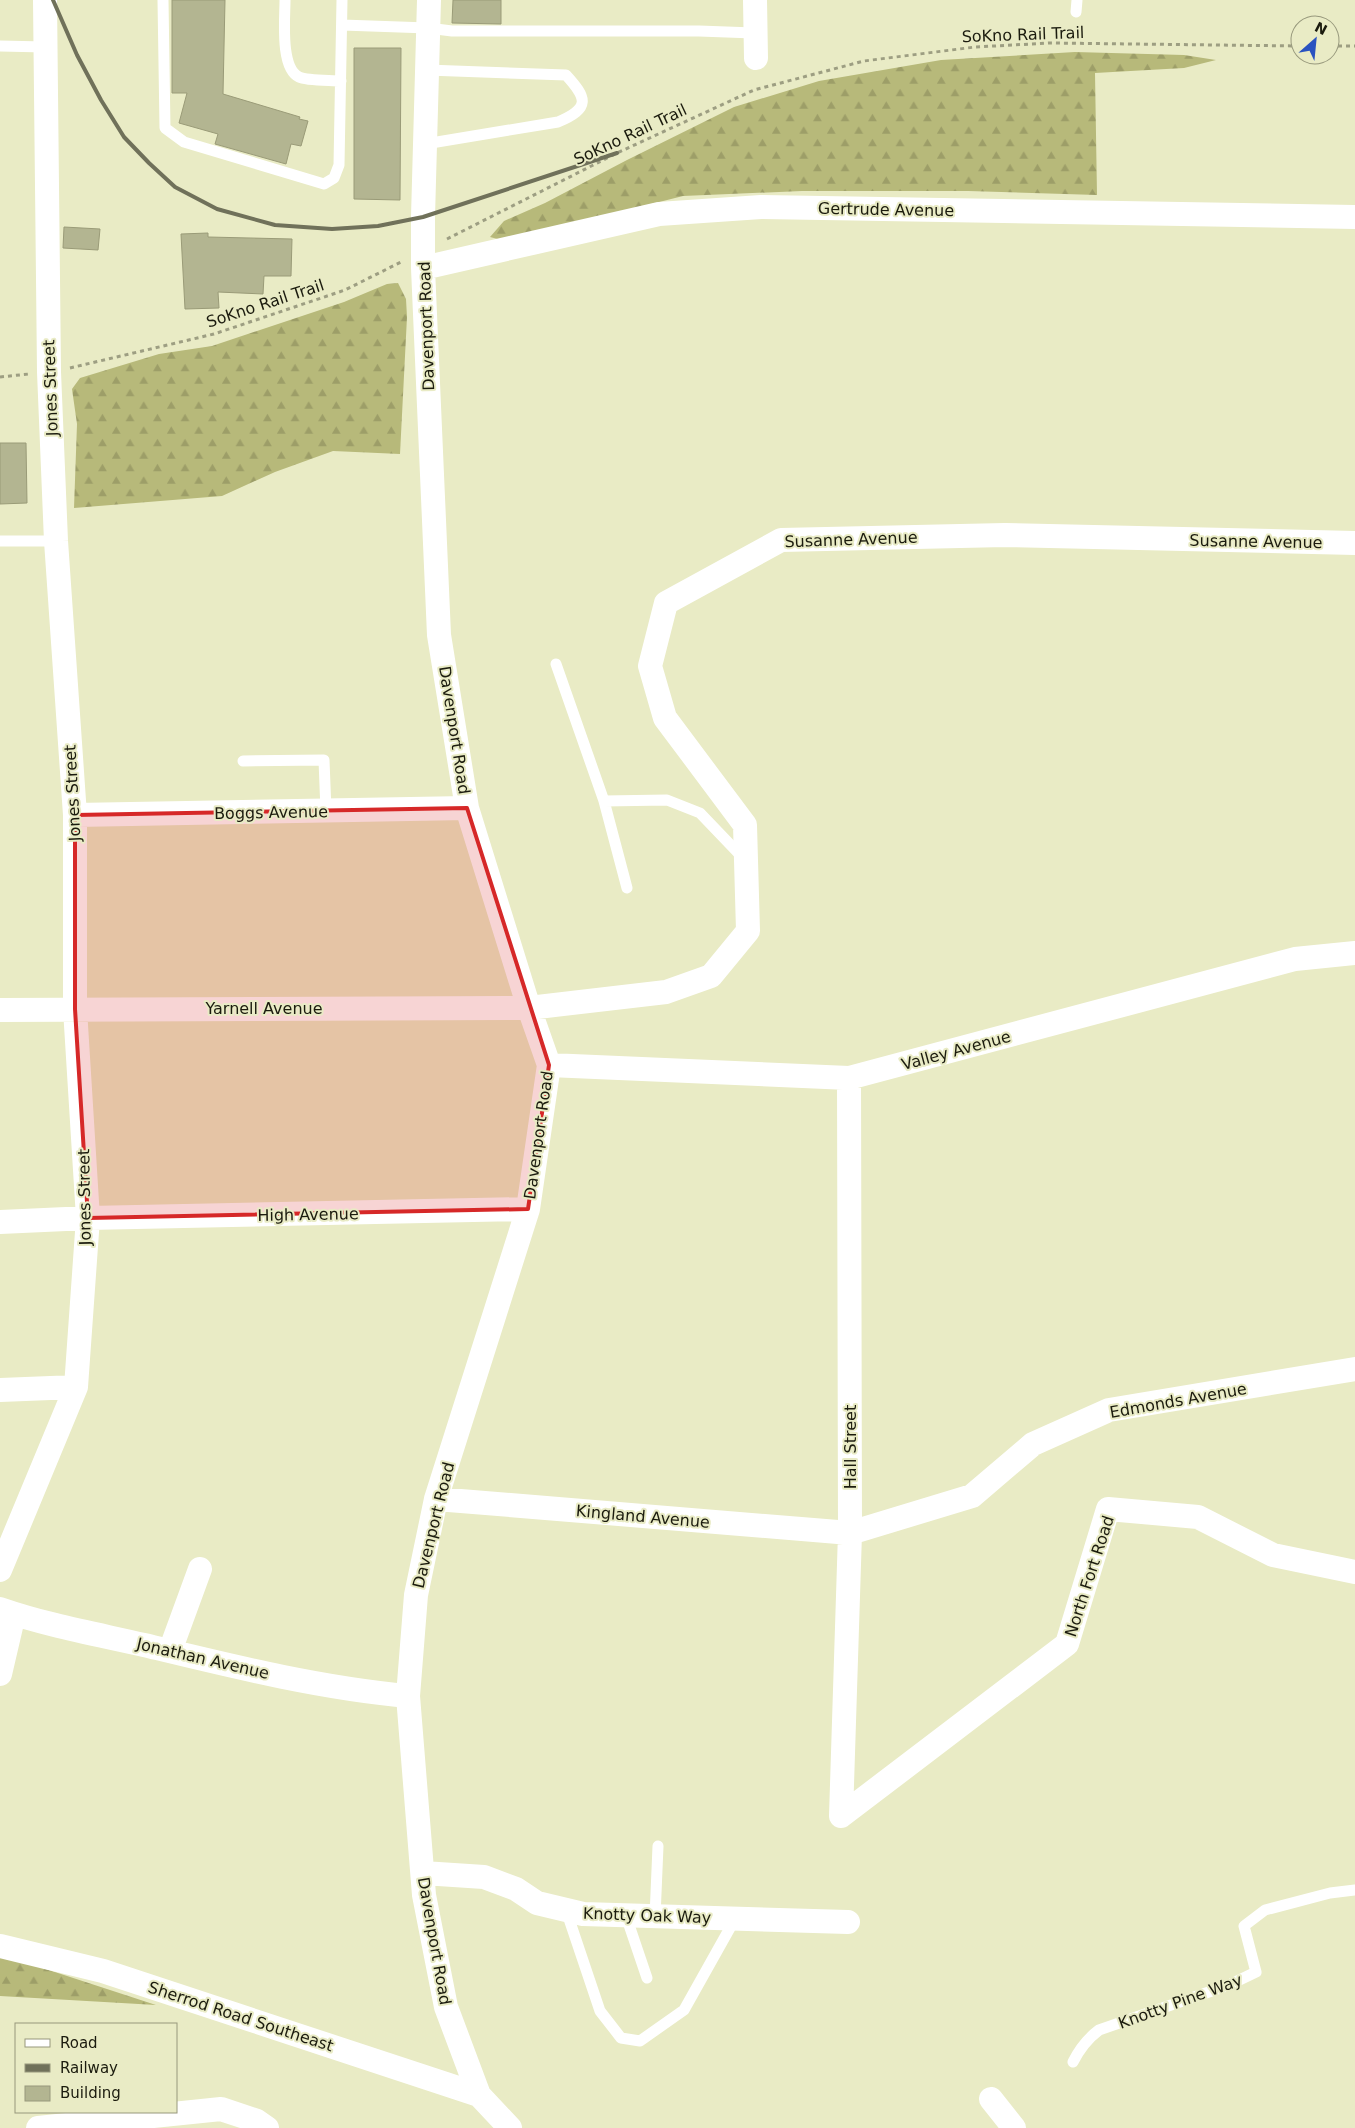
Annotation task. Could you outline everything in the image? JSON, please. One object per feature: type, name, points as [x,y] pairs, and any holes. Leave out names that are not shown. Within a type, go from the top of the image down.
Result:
[{"type":"street","name":"Jones Street","points":[[0,1570],[76,1387],[88,1218],[75,1008],[75,815],[56,541],[49,372],[45,0]]},
{"type":"street","name":"Davenport Road","points":[[429,0],[423,260],[440,635],[467,808],[528,1008],[550,1065],[528,1209],[436,1499],[416,1595],[408,1696],[424,1895],[446,2007],[479,2095],[510,2128]]},
{"type":"street","points":[[755,0],[754,33],[756,58]]},
{"type":"street","name":"Gertrude Avenue","points":[[423,260],[659,214],[761,207],[1355,217]]},
{"type":"street","name":"Susanne Avenue","points":[[528,1008],[666,992],[711,976],[748,931],[745,825],[665,718],[650,666],[666,603],[781,540],[1005,535],[1355,543]]},
{"type":"street","name":"Boggs Avenue","points":[[75,815],[467,808]]},
{"type":"street","name":"Valley Avenue","points":[[550,1065],[849,1078],[1295,959],[1355,953]]},
{"type":"street","name":"Yarnell Avenue","points":[[0,1010],[75,1008],[528,1008]]},
{"type":"street","name":"Hall Street","points":[[841,1816],[850,1533],[849,1078]]},
{"type":"street","name":"High Avenue","points":[[0,1222],[88,1218],[528,1209]]},
{"type":"street","name":"Edmonds Avenue","points":[[850,1533],[972,1496],[1033,1444],[1110,1410],[1355,1369]]},
{"type":"street","points":[[0,1390],[76,1387]]},
{"type":"street","name":"Kingland Avenue","points":[[436,1499],[850,1533]]},
{"type":"street","name":"North Fort Road","points":[[841,1816],[1067,1644],[1108,1508],[1198,1517],[1273,1555],[1355,1572]]},
{"type":"street","points":[[170,1651],[200,1569]]},
{"type":"street","points":[[0,1674],[7,1612]]},
{"type":"street","name":"Jonathan Avenue","points":[[7,1612],[170,1651],[359,1691],[408,1696]]},
{"type":"street","name":"Knotty Oak Way","points":[[423,1873],[484,1876],[516,1889],[537,1903],[582,1914],[848,1922]]},
{"type":"street","name":"Sherrod Road Southeast","points":[[0,1946],[103,1970],[479,2095]]},
{"type":"street","points":[[991,2099],[1014,2128]]},
{"type":"street","points":[[38,2128],[51,2125],[221,2109],[257,2121],[266,2128]]},
{"type":"lane","points":[[163,0],[165,128],[184,142],[324,184],[334,178],[339,165],[342,0]]},
{"type":"lane","points":[[285,0],[287,60],[290,70],[299,78],[341,81]]},
{"type":"lane","points":[[1076,12],[1077,0]]},
{"type":"lane","points":[[342,25],[428,28],[452,31],[699,31],[754,33]]},
{"type":"lane","points":[[0,46],[45,47]]},
{"type":"lane","points":[[425,144],[558,122],[575,115],[583,104],[582,92],[566,75],[427,70]]},
{"type":"lane","points":[[0,541],[56,541]]},
{"type":"lane","points":[[556,664],[604,801],[627,888]]},
{"type":"lane","points":[[243,761],[324,760],[326,811]]},
{"type":"lane","points":[[604,801],[667,800],[700,814],[746,862]]},
{"type":"lane","points":[[655,1917],[658,1846]]},
{"type":"lane","name":"Knotty Pine Way","points":[[1073,2062],[1080,2048],[1089,2037],[1099,2030],[1229,1985],[1256,1972],[1244,1926],[1265,1910],[1330,1893],[1355,1890]]},
{"type":"lane","points":[[566,1910],[600,2010],[621,2038],[640,2041],[684,2010],[736,1919]]},
{"type":"lane","points":[[626,1916],[647,1978]]},
{"type":"path","name":"SoKno Rail Trail","points":[[0,377],[49,372],[214,334],[345,290],[423,260],[617,154],[754,90],[864,61],[975,47],[1050,43],[1290,46]]},
{"type":"path","points":[[1340,46],[1355,46]]},
{"type":"highlighted area","points":[[467,808],[549,1065],[528,1209],[88,1218],[75,1009],[75,815]]},
{"type":"green space","points":[[1075,52],[1184,55],[1216,60],[1184,68],[1095,73],[1097,195],[968,191],[802,191],[683,196],[505,241],[490,237],[504,221],[545,203],[734,107],[819,81],[941,60]]},
{"type":"green space","points":[[398,283],[406,299],[407,317],[400,454],[333,451],[275,472],[222,496],[74,508],[77,424],[72,389],[80,378],[159,354],[212,346],[344,302],[387,284]]},
{"type":"green space","points":[[0,1956],[15,1959],[156,2005],[0,1996]]},
{"type":"building","points":[[172,0],[225,0],[223,94],[308,121],[301,146],[291,144],[286,164],[215,144],[218,134],[179,123],[187,93],[172,93]]},
{"type":"building","points":[[453,0],[501,0],[501,24],[452,23]]},
{"type":"building","points":[[354,48],[401,48],[400,200],[354,199]]},
{"type":"building","points":[[64,227],[100,229],[98,250],[63,248]]},
{"type":"building","points":[[208,233],[208,237],[292,239],[291,276],[264,276],[263,294],[218,292],[219,308],[185,309],[181,234]]},
{"type":"building","points":[[0,443],[26,443],[27,503],[0,504]]},
{"type":"railway","points":[[53,0],[77,55],[101,100],[124,137],[149,163],[175,187],[217,209],[275,225],[332,229],[378,226],[423,217],[617,153]]}]
